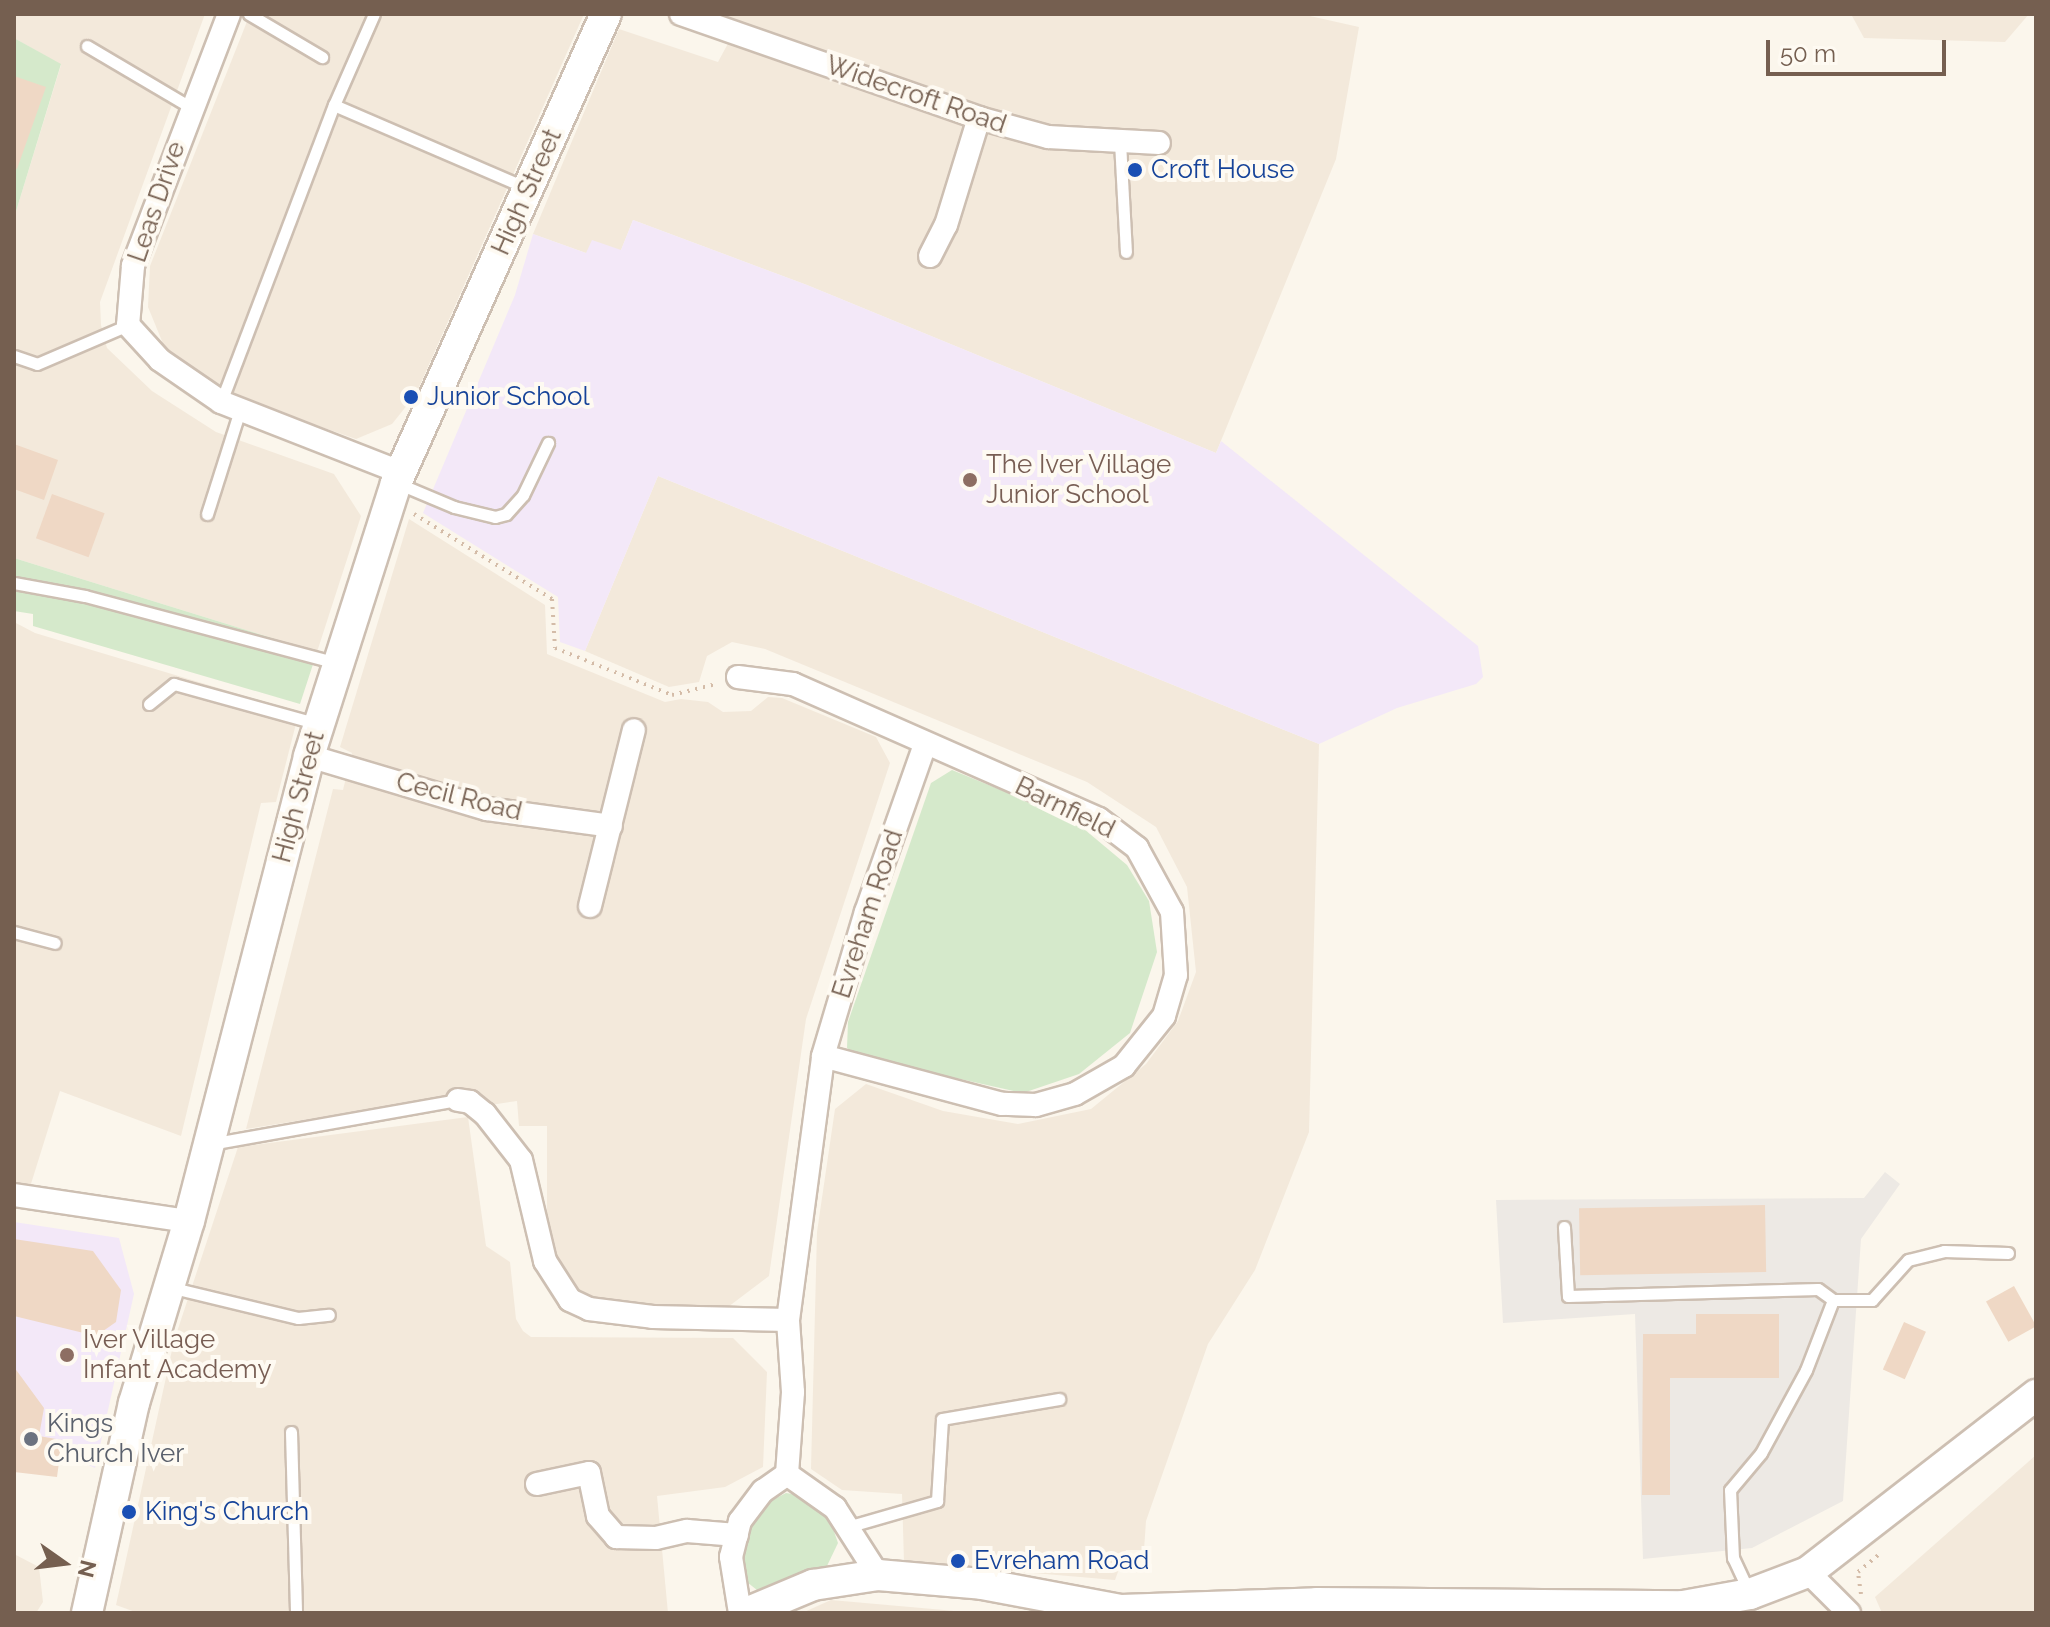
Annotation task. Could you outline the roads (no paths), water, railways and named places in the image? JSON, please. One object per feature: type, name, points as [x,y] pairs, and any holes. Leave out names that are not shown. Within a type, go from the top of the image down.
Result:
[{"type":"main road","name":"High Street","points":[[87,1613],[134,1403],[189,1221],[309,756],[398,478],[606,14]]},
{"type":"main road","points":[[746,1613],[813,1585],[878,1575],[982,1584],[1121,1610],[1683,1606],[1750,1594],[1808,1572],[2036,1395]]},
{"type":"street","name":"Leas Drive","points":[[128,325],[133,266],[190,107],[229,14]]},
{"type":"street","name":"Widecroft Road","points":[[681,14],[979,118],[1048,137],[1159,143]]},
{"type":"street","points":[[930,256],[946,225],[979,118]]},
{"type":"street","points":[[128,325],[160,360],[230,406],[398,478]]},
{"type":"street","name":"Barnfield","points":[[738,677],[793,684],[1099,819],[1137,848],[1172,912],[1176,975],[1164,1016],[1147,1043],[1102,1082],[1036,1105],[951,1093],[823,1056]]},
{"type":"street","points":[[590,906],[634,730]]},
{"type":"street","name":"Evreham Road","points":[[787,1474],[793,1392],[788,1320],[823,1056],[866,912],[925,744]]},
{"type":"street","name":"Cecil Road","points":[[309,756],[487,809],[611,826]]},
{"type":"street","points":[[458,1100],[470,1102],[485,1114],[521,1160],[545,1261],[570,1300],[589,1309],[653,1317],[788,1320]]},
{"type":"street","points":[[14,1195],[189,1221]]},
{"type":"street","points":[[537,1484],[589,1473],[598,1516],[616,1537],[656,1538],[687,1531],[737,1535]]},
{"type":"street","points":[[740,1613],[731,1557],[740,1521],[763,1491],[787,1474],[835,1508],[878,1575]]},
{"type":"street","points":[[1808,1572],[1849,1613]]},
{"type":"lane","points":[[249,14],[322,57]]},
{"type":"lane","points":[[207,514],[230,406],[334,105],[374,14]]},
{"type":"lane","points":[[87,46],[190,107]]},
{"type":"lane","points":[[334,105],[528,189]]},
{"type":"lane","points":[[1120,142],[1126,252]]},
{"type":"lane","points":[[14,356],[37,364],[128,325]]},
{"type":"lane","points":[[398,478],[454,507],[495,517],[506,514],[523,495],[548,443]]},
{"type":"lane","points":[[14,583],[85,596],[338,664]]},
{"type":"lane","points":[[149,704],[174,684],[318,725]]},
{"type":"lane","points":[[14,932],[55,943]]},
{"type":"lane","points":[[209,1144],[458,1100]]},
{"type":"lane","points":[[1564,1227],[1568,1296],[1818,1289],[1833,1300],[1872,1300],[1908,1260],[1944,1251],[2008,1253]]},
{"type":"lane","points":[[169,1287],[298,1318],[329,1315]]},
{"type":"lane","points":[[1750,1594],[1733,1558],[1730,1490],[1776,1425],[1806,1370],[1833,1300]]},
{"type":"lane","points":[[847,1527],[937,1501],[942,1419],[1059,1399]]},
{"type":"lane","points":[[291,1432],[296,1613]]},
{"type":"place","name":"Croft House","points":[[1135,170]]},
{"type":"place","name":"Junior School","points":[[411,397]]},
{"type":"place","name":"The Iver Village Junior School","points":[[970,480]]},
{"type":"place","name":"Iver Village Infant Academy","points":[[67,1355]]},
{"type":"place","name":"Kings Church Iver","points":[[31,1439]]},
{"type":"place","name":"King's Church","points":[[129,1512]]},
{"type":"place","name":"Evreham Road","points":[[958,1561]]}]
